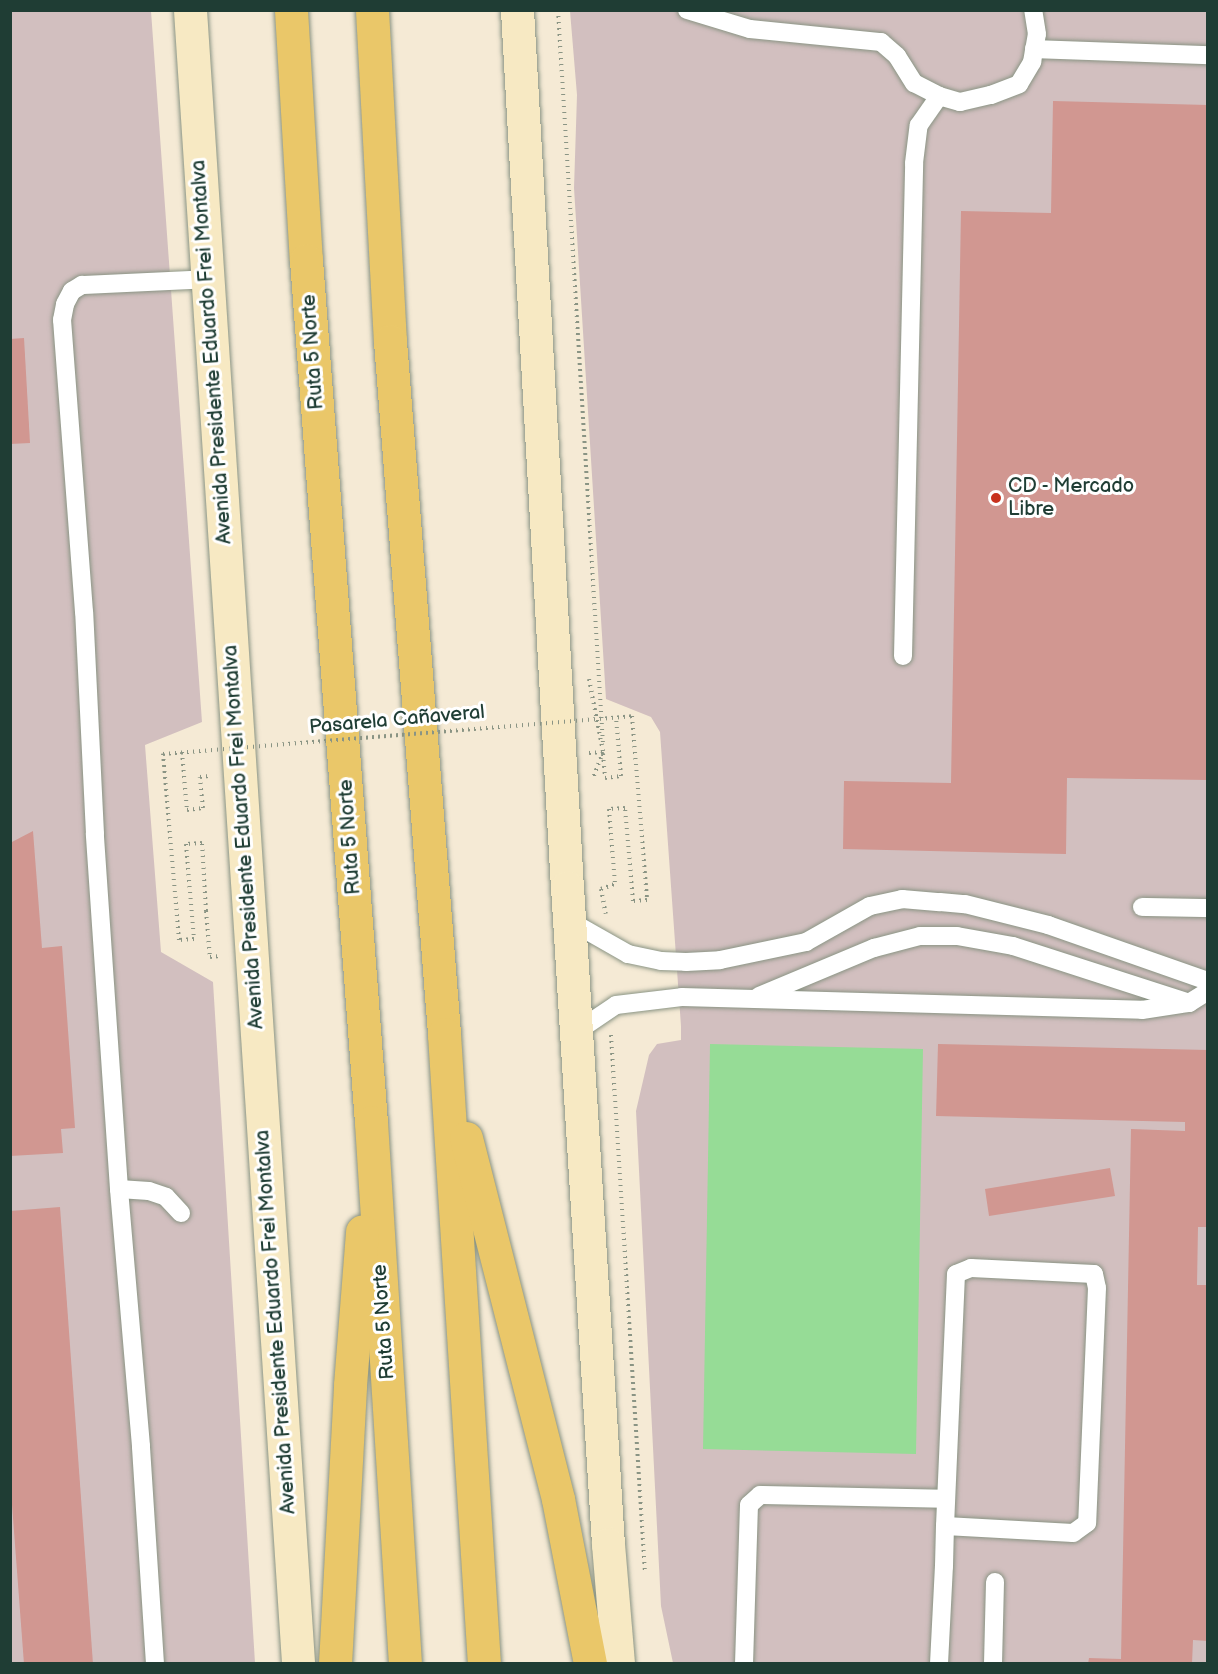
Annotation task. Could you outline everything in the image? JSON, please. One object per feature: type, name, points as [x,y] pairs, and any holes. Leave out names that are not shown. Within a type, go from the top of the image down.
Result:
[{"type":"highway","name":"Ruta 5 Norte","points":[[291,10],[306,260],[371,1122],[405,1664]]},
{"type":"highway","points":[[372,10],[390,341],[444,1034],[483,1664]]},
{"type":"highway","points":[[444,1034],[473,1170],[558,1499],[590,1664]]},
{"type":"highway","points":[[335,1664],[350,1385],[371,1122]]},
{"type":"main road","name":"Avenida Presidente Eduardo Frei Montalva","points":[[190,10],[298,1664]]},
{"type":"main road","points":[[517,10],[576,1032],[608,1544],[618,1664]]},
{"type":"lane","points":[[687,10],[750,29],[881,42],[897,56],[914,83],[939,96],[960,102],[992,95],[1019,84],[1032,62],[1037,34],[1033,10]]},
{"type":"lane","points":[[1034,49],[1208,55]]},
{"type":"lane","points":[[903,656],[914,163],[918,125],[939,96]]},
{"type":"lane","points":[[155,1664],[141,1446],[119,1189],[95,834],[84,612],[62,320],[65,303],[72,291],[82,285],[208,279]]},
{"type":"lane","points":[[570,921],[628,954],[661,961],[720,960],[806,942],[870,906],[902,899],[965,904],[1048,925],[1208,981]]},
{"type":"lane","points":[[1142,907],[1208,908]]},
{"type":"lane","points":[[752,999],[874,948],[929,936],[957,936],[1013,946],[1189,1003]]},
{"type":"lane","points":[[576,1032],[616,1005],[682,997],[1142,1010],[1189,1003],[1208,991]]},
{"type":"lane","points":[[119,1189],[149,1191],[166,1197],[181,1212]]},
{"type":"lane","points":[[939,1664],[946,1499],[956,1274],[971,1268],[1094,1274],[1097,1288],[1087,1523],[1073,1533],[945,1526]]},
{"type":"lane","points":[[744,1664],[749,1505],[760,1495],[946,1499]]},
{"type":"lane","points":[[993,1664],[995,1582]]},
{"type":"path","points":[[558,10],[605,778],[621,776],[616,718],[632,717],[647,900],[633,901],[625,808],[609,809],[615,884]]},
{"type":"path","name":"Pasarela Cañaveral","points":[[182,752],[616,718]]},
{"type":"path","points":[[200,777],[203,808],[187,810],[182,752],[163,754],[179,940],[194,939],[186,844],[202,843],[210,957],[226,955]]},
{"type":"path","points":[[595,787],[594,775],[603,752]]},
{"type":"path","points":[[601,877],[604,940]]},
{"type":"path","points":[[610,1008],[645,1575]]},
{"type":"shaded area","points":[[11,11],[151,11],[202,722],[145,745],[161,952],[213,982],[255,1663],[11,1664]]},
{"type":"shaded area","points":[[570,11],[1207,11],[1207,1663],[673,1663],[661,1606],[636,1111],[649,1055],[657,1044],[681,1040],[681,1026],[660,732],[651,717],[606,699],[574,188],[577,95]]},
{"type":"green space","points":[[710,1044],[923,1049],[916,1454],[703,1449]]},
{"type":"building","points":[[1053,101],[1208,105],[1208,780],[1067,778],[1066,854],[843,849],[844,781],[951,783],[961,211],[1051,213]]},
{"type":"building","points":[[24,338],[30,443],[10,444],[10,339]]},
{"type":"building","points":[[33,831],[42,948],[62,946],[75,1128],[61,1129],[63,1153],[10,1156],[10,843]]},
{"type":"building","points":[[938,1044],[1208,1050],[1208,1227],[1198,1227],[1197,1285],[1208,1285],[1208,1641],[1193,1640],[1192,1664],[1088,1664],[1089,1658],[1121,1659],[1131,1129],[1185,1131],[1185,1122],[936,1116]]},
{"type":"building","points":[[1110,1168],[1115,1196],[989,1216],[985,1189]]},
{"type":"building","points":[[60,1207],[93,1664],[24,1664],[10,1478],[10,1211]]},
{"type":"place","name":"CD - Mercado Libre","points":[[996,498]]}]
